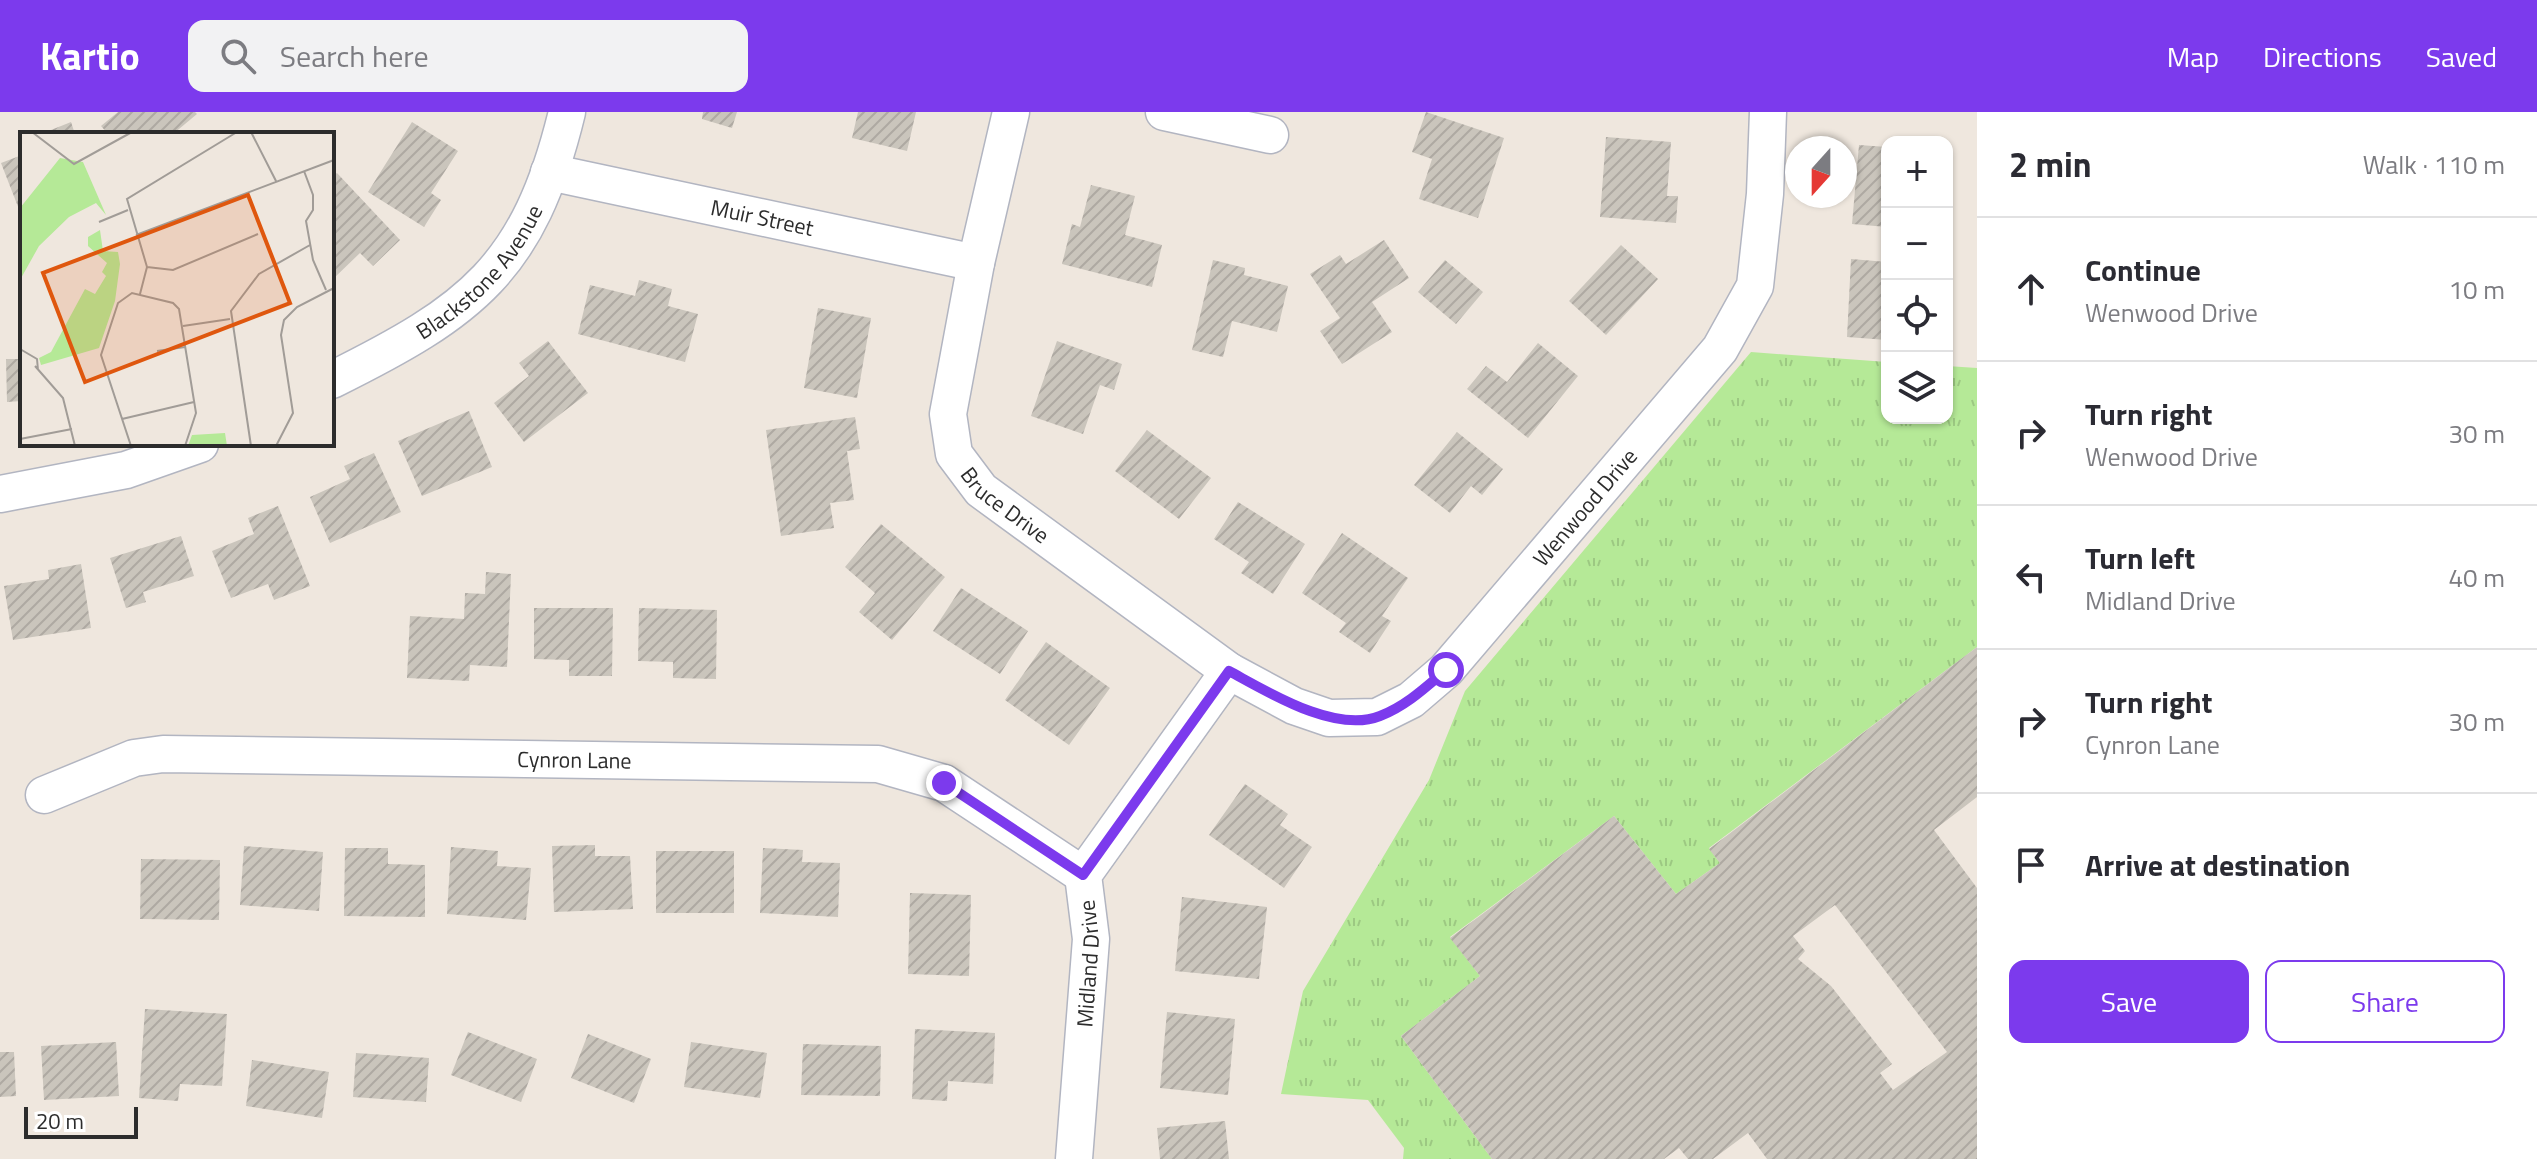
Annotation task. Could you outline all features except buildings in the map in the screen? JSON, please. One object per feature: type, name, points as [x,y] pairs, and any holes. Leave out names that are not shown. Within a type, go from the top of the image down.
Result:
[{"type":"street","name":"Blackstone Avenue","points":[[334,379],[420,334],[472,296],[521,238],[549,172],[567,112]]},
{"type":"street","name":"Bruce Drive","points":[[1011,112],[976,263],[948,414],[954,454],[981,490],[1229,671]]},
{"type":"street","points":[[1164,112],[1270,135]]},
{"type":"street","name":"Wenwood Drive","points":[[1229,671],[1294,706],[1329,718],[1353,718],[1377,717],[1411,700],[1446,670],[1720,349],[1755,286],[1765,194],[1768,112]]},
{"type":"street","name":"Muir Street","points":[[549,172],[976,263]]},
{"type":"street","points":[[0,494],[114,473],[167,458],[195,446]]},
{"type":"street","name":"Midland Drive","points":[[1074,1159],[1091,939],[1083,875],[1229,671]]},
{"type":"street","name":"Cynron Lane","points":[[44,795],[134,758],[163,754],[878,764],[944,783],[1083,875]]},
{"type":"green space","points":[[1751,352],[1881,362],[1881,424],[1953,424],[1953,366],[1977,368],[1977,647],[1709,848],[1720,863],[1676,894],[1614,816],[1450,937],[1480,976],[1401,1036],[1492,1159],[1403,1159],[1404,1148],[1368,1100],[1281,1094],[1303,991],[1429,780],[1465,691]]},
{"type":"route","points":[[944,783],[1083,875],[1229,671],[1294,706],[1329,718],[1377,717],[1411,700],[1446,670]]}]
